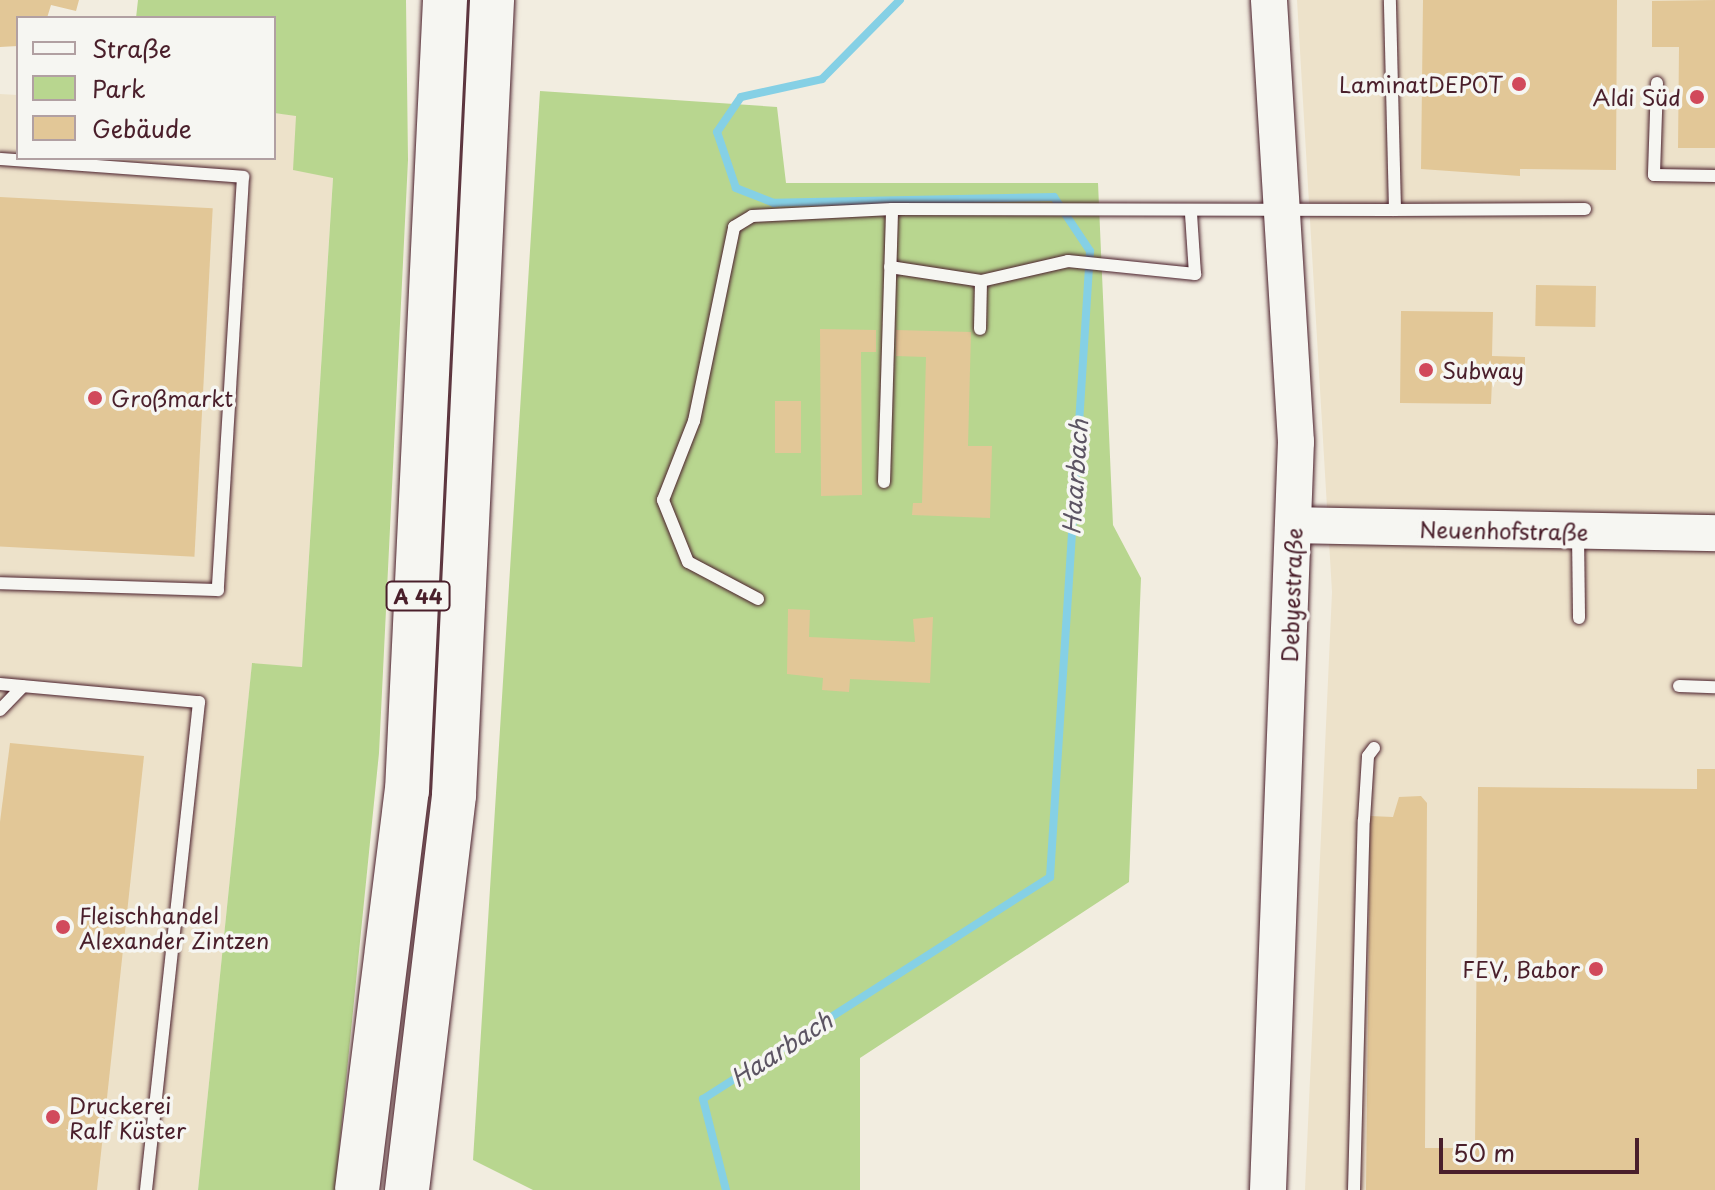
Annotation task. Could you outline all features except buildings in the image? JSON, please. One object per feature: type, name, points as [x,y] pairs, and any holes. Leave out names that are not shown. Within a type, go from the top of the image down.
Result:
[{"type":"highway","name":"A 44","points":[[357,1190],[407,791],[445,0]]},
{"type":"highway","name":"A 44","points":[[407,1190],[454,795],[492,0]]},
{"type":"main road","name":"Debyestraße","points":[[1268,1190],[1296,442],[1278,214],[1269,0]]},
{"type":"main road","name":"Neuenhofstraße","points":[[1293,525],[1578,533],[1715,533]]},
{"type":"lane","points":[[1390,0],[1395,210]]},
{"type":"lane","points":[[1657,83],[1654,175],[1715,176]]},
{"type":"lane","points":[[0,159],[243,177],[218,590],[0,583]]},
{"type":"lane","points":[[758,599],[688,562],[663,500],[694,421],[734,227],[752,216],[892,209],[1278,214],[1585,209]]},
{"type":"lane","points":[[884,482],[892,209]]},
{"type":"lane","points":[[890,267],[981,281],[1068,261],[1195,274],[1191,213]]},
{"type":"lane","points":[[980,329],[981,281]]},
{"type":"lane","points":[[1578,533],[1579,618]]},
{"type":"lane","points":[[0,684],[199,702],[146,1190]]},
{"type":"lane","points":[[0,710],[23,686]]},
{"type":"lane","points":[[1679,686],[1715,687]]},
{"type":"lane","points":[[1354,1190],[1364,820],[1368,756],[1374,748]]},
{"type":"shaded area","points":[[1297,0],[1715,0],[1715,1190],[1305,1190],[1332,592]]},
{"type":"shaded area","points":[[0,94],[16,95],[16,160],[276,160],[276,113],[296,115],[333,177],[302,667],[252,664],[198,1190],[0,1190]]},
{"type":"green space","points":[[138,0],[406,0],[408,160],[379,753],[335,1190],[198,1190],[252,663],[302,667],[333,178],[293,170],[296,116],[276,113],[276,16],[136,16]]},
{"type":"green space","points":[[540,91],[777,107],[786,183],[1098,183],[1113,525],[1141,578],[1129,882],[860,1058],[860,1190],[533,1190],[473,1160]]},
{"type":"waterway","name":"Haarbach","points":[[726,1190],[703,1099],[1050,877],[1090,251],[1054,197],[774,203],[736,188],[717,132],[741,97],[822,79],[900,0]]},
{"type":"place","name":"LaminatDEPOT","points":[[1519,84]]},
{"type":"place","name":"Aldi Süd","points":[[1697,97]]},
{"type":"place","name":"Subway","points":[[1426,370]]},
{"type":"place","name":"Großmarkt","points":[[95,398]]},
{"type":"place","name":"Fleischhandel Alexander Zintzen","points":[[63,927]]},
{"type":"place","name":"FEV, Babor","points":[[1596,969]]},
{"type":"place","name":"Druckerei Ralf Küster","points":[[53,1117]]}]
